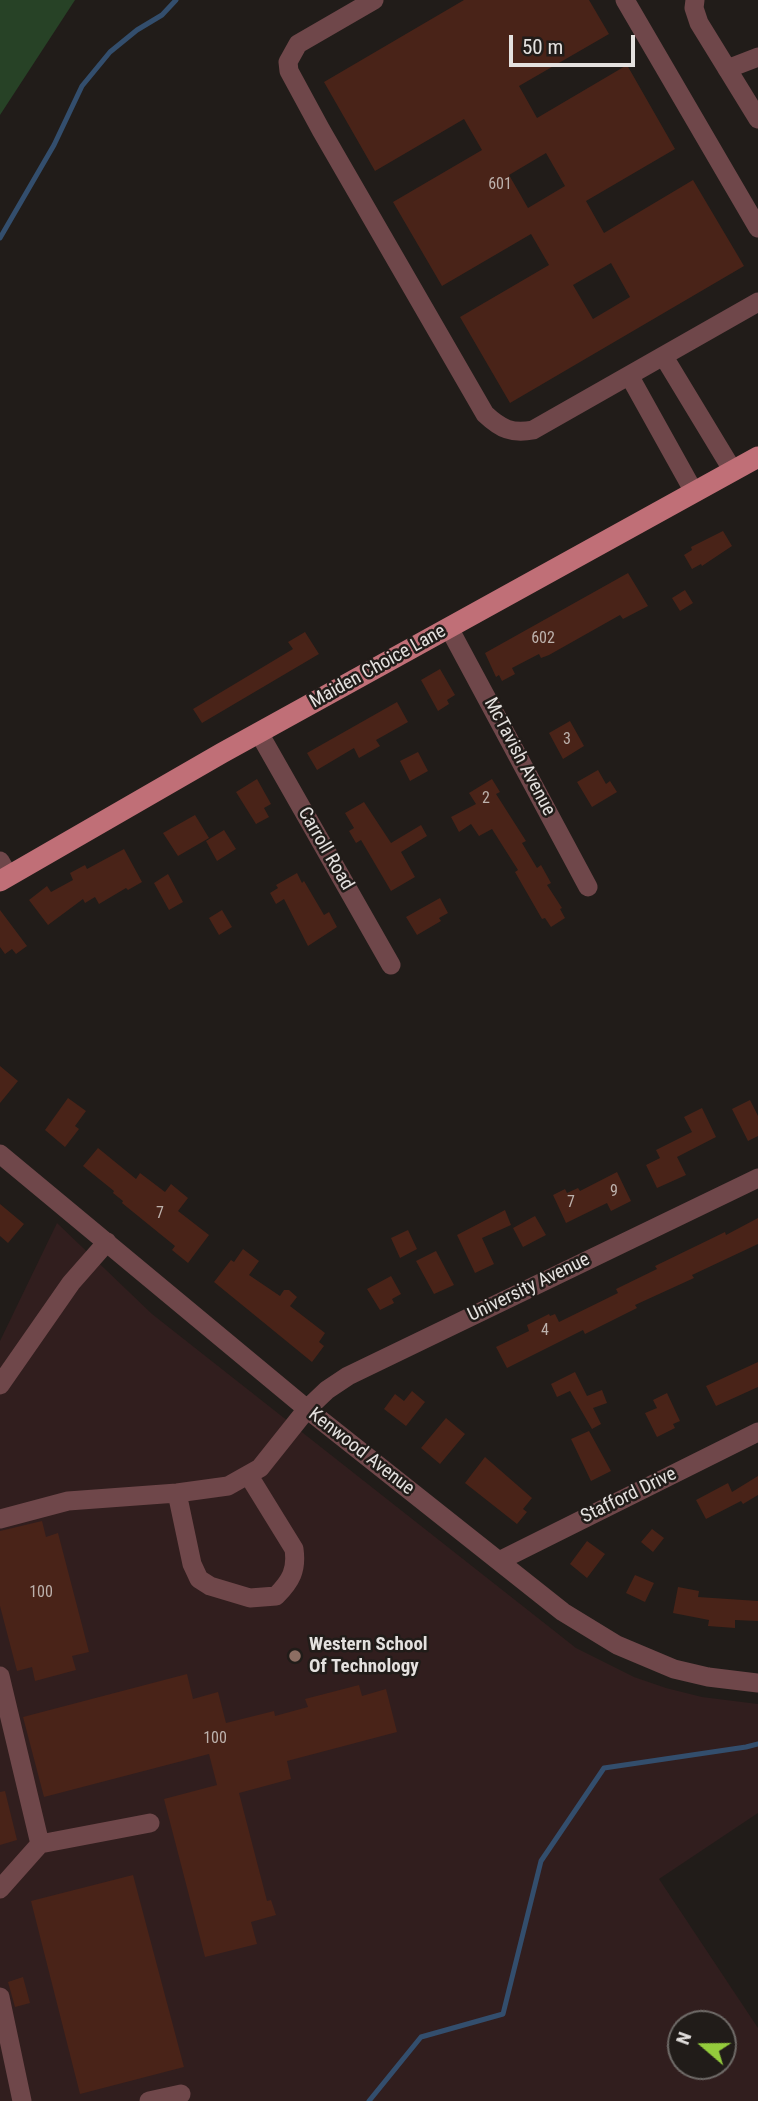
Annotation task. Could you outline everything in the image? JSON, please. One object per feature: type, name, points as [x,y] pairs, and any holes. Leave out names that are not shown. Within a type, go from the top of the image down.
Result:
[{"type":"main road","name":"Maiden Choice Lane","points":[[3,872],[758,457]]},
{"type":"street","points":[[374,0],[298,44],[288,62],[289,71],[485,414],[497,425],[508,431],[533,430],[758,302]]},
{"type":"street","points":[[625,0],[758,228]]},
{"type":"street","points":[[695,0],[694,8],[699,23],[758,119]]},
{"type":"street","points":[[727,69],[758,57]]},
{"type":"street","points":[[664,357],[733,471]]},
{"type":"street","points":[[630,377],[694,492]]},
{"type":"street","name":"McTavish Avenue","points":[[449,628],[588,887]]},
{"type":"street","name":"Carroll Road","points":[[259,733],[391,965]]},
{"type":"street","name":"Kenwood Avenue","points":[[0,1154],[307,1409],[563,1612],[617,1645],[674,1669],[708,1677],[758,1683]]},
{"type":"street","name":"University Avenue","points":[[250,1476],[271,1457],[307,1409],[327,1390],[348,1376],[758,1178]]},
{"type":"street","points":[[0,1385],[71,1283],[107,1242]]},
{"type":"street","name":"Stafford Drive","points":[[499,1561],[758,1432]]},
{"type":"street","points":[[0,1519],[68,1501],[177,1493],[228,1486],[250,1476],[294,1549],[296,1563],[292,1578],[276,1596],[250,1598],[210,1586],[199,1579],[192,1564],[177,1493]]},
{"type":"street","points":[[0,1676],[40,1844]]},
{"type":"street","points":[[0,1889],[40,1844],[150,1823]]},
{"type":"street","points":[[0,1997],[22,2101]]},
{"type":"street","points":[[149,2101],[181,2094]]},
{"type":"shaded area","name":"Western School Of Technology","points":[[57,1223],[152,1314],[576,1648],[634,1677],[666,1688],[702,1697],[758,1704],[758,1813],[659,1879],[758,2028],[758,2101],[0,2101],[0,1341]]},
{"type":"green space","points":[[0,0],[75,0],[0,115]]},
{"type":"building","points":[[464,0],[589,0],[609,34],[519,86],[537,118],[627,65],[675,149],[586,201],[604,233],[693,180],[744,266],[510,403],[460,317],[549,265],[531,234],[442,286],[393,202],[482,150],[464,119],[375,171],[324,82]],"holes":[[[546,153],[565,186],[528,208],[509,175]],[[611,263],[630,297],[593,319],[573,285]]]},
{"type":"building","points":[[723,531],[732,546],[702,566],[701,564],[692,569],[684,555],[692,550],[691,547]]},
{"type":"building","points":[[628,573],[648,606],[623,619],[620,615],[549,655],[541,658],[537,655],[512,668],[515,674],[502,681],[499,675],[496,677],[485,653]]},
{"type":"building","points":[[685,590],[693,603],[680,611],[672,598]]},
{"type":"building","points":[[305,632],[319,654],[202,723],[193,709],[293,649],[288,642]]},
{"type":"building","points":[[440,669],[455,695],[447,700],[449,704],[438,711],[421,680]]},
{"type":"building","points":[[397,702],[408,722],[376,740],[380,746],[359,758],[354,748],[317,770],[307,753]]},
{"type":"building","points":[[570,721],[584,746],[563,759],[549,733]]},
{"type":"building","points":[[418,752],[428,771],[410,781],[400,761]]},
{"type":"building","points":[[598,770],[606,784],[610,781],[617,792],[592,807],[577,782]]},
{"type":"building","points":[[257,779],[271,804],[264,808],[269,817],[256,824],[236,792]]},
{"type":"building","points":[[492,779],[500,792],[496,794],[526,841],[522,843],[537,868],[541,865],[551,883],[547,885],[562,908],[560,909],[565,918],[551,927],[545,918],[542,919],[515,872],[518,870],[492,829],[479,836],[471,824],[459,832],[451,817],[476,804],[469,793]]},
{"type":"building","points":[[364,802],[391,843],[421,825],[427,836],[401,852],[415,877],[391,891],[361,840],[356,843],[349,831],[354,828],[345,813]]},
{"type":"building","points":[[195,815],[209,838],[178,856],[163,833]]},
{"type":"building","points":[[224,830],[236,849],[217,861],[206,841]]},
{"type":"building","points":[[124,849],[142,882],[128,890],[126,888],[99,904],[95,897],[85,903],[83,899],[48,925],[29,900],[47,886],[51,892],[73,880],[70,873],[85,865],[87,869]]},
{"type":"building","points":[[297,873],[324,915],[329,912],[337,927],[308,946],[284,899],[276,904],[270,893],[278,888],[276,885]]},
{"type":"building","points":[[168,874],[183,902],[169,910],[154,883]]},
{"type":"building","points":[[440,898],[448,913],[439,918],[441,921],[417,935],[406,917]]},
{"type":"building","points":[[0,910],[27,946],[16,954],[12,949],[5,954],[0,947]]},
{"type":"building","points":[[222,910],[232,927],[219,935],[209,918]]},
{"type":"building","points":[[0,1066],[18,1081],[0,1103]]},
{"type":"building","points":[[68,1098],[86,1111],[75,1126],[79,1129],[65,1147],[45,1130]]},
{"type":"building","points":[[750,1100],[758,1116],[758,1136],[748,1141],[732,1109]]},
{"type":"building","points":[[702,1108],[716,1137],[677,1157],[686,1175],[657,1188],[646,1165],[660,1158],[656,1150],[692,1132],[684,1117]]},
{"type":"building","points":[[98,1148],[136,1179],[140,1173],[165,1192],[171,1184],[188,1198],[178,1211],[209,1235],[188,1263],[172,1250],[175,1246],[122,1203],[114,1191],[83,1166]]},
{"type":"building","points":[[617,1172],[631,1201],[611,1211],[607,1203],[566,1223],[553,1195],[565,1189],[567,1193],[578,1188],[580,1191]]},
{"type":"building","points":[[0,1204],[24,1224],[8,1243],[0,1236]]},
{"type":"building","points":[[505,1210],[511,1225],[482,1238],[494,1264],[475,1273],[457,1235]]},
{"type":"building","points":[[535,1216],[546,1235],[523,1247],[513,1228]]},
{"type":"building","points":[[758,1218],[758,1244],[692,1275],[694,1278],[635,1305],[637,1308],[585,1334],[583,1330],[507,1368],[496,1347],[529,1331],[527,1325],[549,1314],[555,1314],[559,1322],[618,1293],[616,1289],[657,1269],[655,1266]]},
{"type":"building","points":[[408,1230],[417,1249],[400,1258],[391,1238]]},
{"type":"building","points":[[243,1249],[259,1261],[249,1275],[280,1296],[284,1290],[289,1290],[297,1297],[290,1306],[325,1333],[319,1342],[324,1346],[312,1362],[214,1282]]},
{"type":"building","points":[[436,1251],[454,1285],[434,1294],[416,1261]]},
{"type":"building","points":[[391,1276],[401,1294],[392,1299],[394,1303],[380,1310],[367,1289]]},
{"type":"building","points":[[758,1362],[758,1387],[716,1406],[706,1386]]},
{"type":"building","points":[[575,1372],[587,1396],[602,1390],[607,1403],[593,1408],[601,1424],[592,1429],[570,1391],[557,1397],[551,1384]]},
{"type":"building","points":[[412,1391],[425,1402],[406,1426],[384,1409],[395,1394],[404,1401]]},
{"type":"building","points":[[667,1393],[680,1421],[673,1424],[675,1428],[657,1437],[645,1413],[657,1408],[653,1400]]},
{"type":"building","points":[[446,1418],[465,1434],[440,1464],[421,1448]]},
{"type":"building","points":[[589,1431],[611,1471],[591,1481],[571,1439]]},
{"type":"building","points":[[485,1457],[532,1498],[523,1509],[527,1512],[517,1524],[465,1483]]},
{"type":"building","points":[[758,1476],[758,1495],[706,1519],[696,1500],[728,1483],[732,1492]]},
{"type":"building","points":[[42,1521],[46,1537],[58,1533],[89,1652],[72,1656],[76,1670],[35,1681],[32,1667],[17,1671],[0,1606],[0,1531]]},
{"type":"building","points":[[652,1529],[664,1538],[653,1552],[641,1542]]},
{"type":"building","points":[[587,1541],[605,1554],[587,1578],[570,1564]]},
{"type":"building","points":[[635,1575],[654,1583],[645,1602],[626,1593]]},
{"type":"building","points":[[678,1587],[699,1591],[698,1597],[758,1601],[758,1621],[735,1620],[735,1628],[708,1626],[709,1620],[673,1613]]},
{"type":"building","points":[[187,1674],[193,1699],[218,1692],[226,1723],[274,1711],[275,1716],[308,1707],[305,1699],[359,1685],[362,1696],[386,1689],[397,1732],[287,1761],[291,1779],[239,1793],[267,1901],[271,1900],[276,1915],[251,1922],[257,1944],[205,1957],[164,1799],[217,1785],[209,1754],[44,1797],[23,1717]]},
{"type":"building","points":[[5,1791],[17,1840],[0,1845],[0,1792]]},
{"type":"building","points":[[133,1875],[184,2067],[80,2094],[31,1901]]},
{"type":"building","points":[[23,1977],[30,2003],[15,2007],[8,1982]]},
{"type":"waterway","points":[[0,238],[54,145],[82,86],[110,52],[137,30],[162,15],[176,0]]},
{"type":"waterway","points":[[369,2101],[421,2037],[503,2014],[541,1861],[604,1768],[758,1744]]},
{"type":"place","name":"Western School Of Technology","points":[[295,1656]]}]
